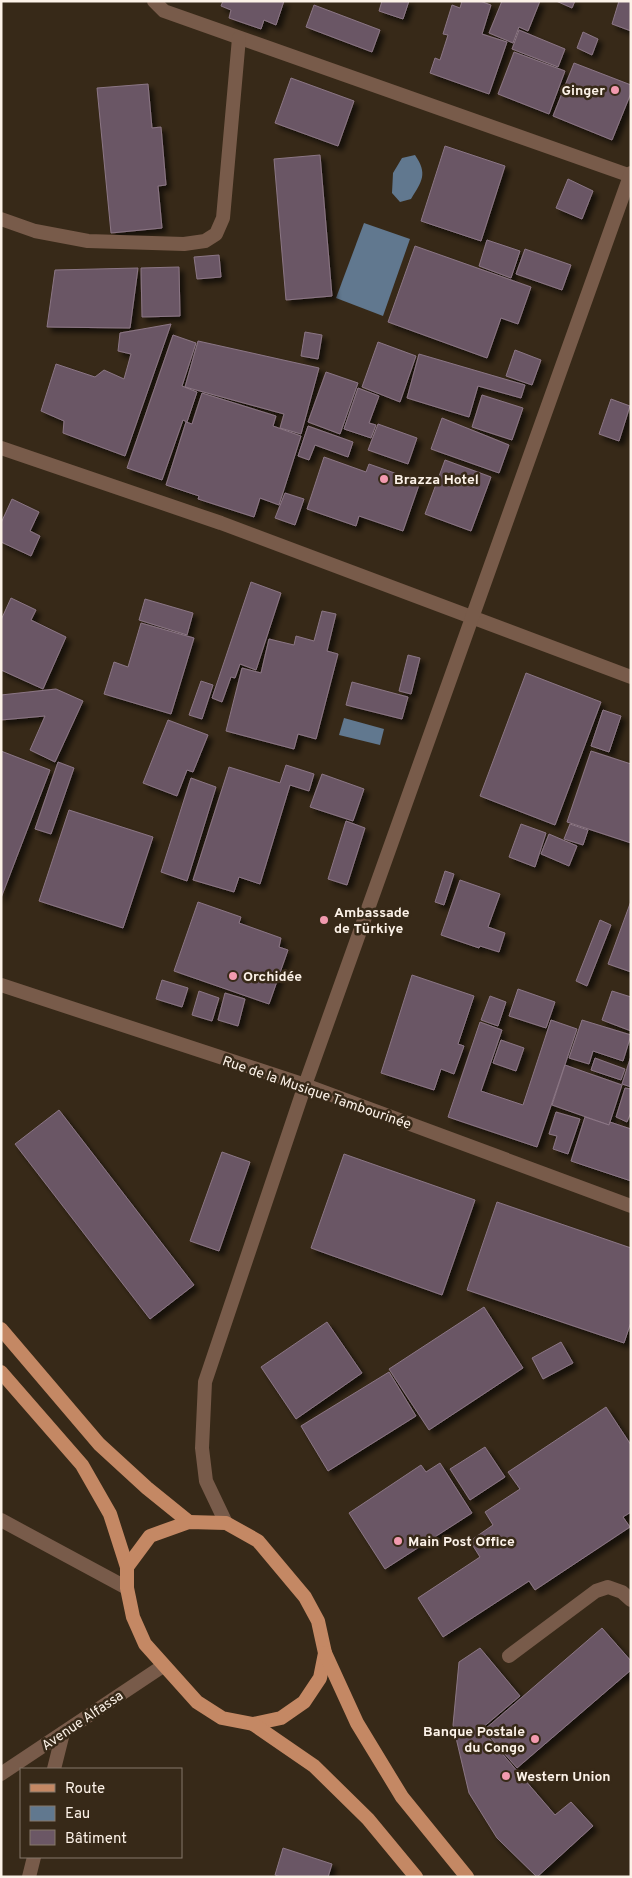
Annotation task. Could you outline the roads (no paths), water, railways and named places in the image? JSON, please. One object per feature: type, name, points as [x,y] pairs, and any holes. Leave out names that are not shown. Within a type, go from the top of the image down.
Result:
[{"type":"main road","points":[[1,1329],[99,1444],[147,1488],[189,1522]]},
{"type":"main road","points":[[1,1372],[82,1465],[110,1514],[127,1567],[127,1588],[133,1617],[145,1644],[197,1702],[222,1718],[253,1724],[281,1718],[304,1702],[320,1678],[325,1653]]},
{"type":"main road","points":[[127,1567],[150,1536],[189,1522],[226,1523],[258,1540],[305,1597],[318,1621],[325,1653],[357,1723],[402,1797],[467,1877]]},
{"type":"main road","points":[[253,1724],[314,1766],[368,1819],[416,1877]]},
{"type":"street","points":[[154,1],[164,11],[630,175],[304,1086],[205,1382],[202,1448],[206,1481],[226,1523]]},
{"type":"street","points":[[1,219],[35,231],[88,241],[184,244],[205,242],[216,234],[223,218],[239,38]]},
{"type":"street","points":[[1,448],[220,523],[631,677]]},
{"type":"street","name":"Rue de la Musique Tambourinée","points":[[1,985],[304,1086],[631,1206]]},
{"type":"street","points":[[1,1520],[127,1588]]},
{"type":"street","points":[[509,1656],[596,1591],[608,1587],[622,1592],[631,1600]]},
{"type":"street","name":"Avenue Alfassa","points":[[1,1774],[163,1666]]},
{"type":"street","points":[[54,1768],[63,1733]]},
{"type":"street","points":[[29,1877],[34,1858]]},
{"type":"water","points":[[415,155],[421,167],[421,182],[411,199],[400,202],[392,193],[393,173],[402,158]]},
{"type":"water","points":[[364,223],[410,239],[383,316],[336,298]]},
{"type":"water","points":[[344,718],[384,729],[380,745],[339,735]]},
{"type":"place","name":"Ginger","points":[[615,90]]},
{"type":"place","name":"Brazza Hotel","points":[[384,479]]},
{"type":"place","name":"Ambassade de Türkiye","points":[[324,920]]},
{"type":"place","name":"Orchidée","points":[[233,976]]},
{"type":"place","name":"Main Post Office","points":[[398,1541]]},
{"type":"place","name":"Banque Postale du Congo","points":[[535,1739]]},
{"type":"place","name":"Western Union","points":[[506,1776]]}]
